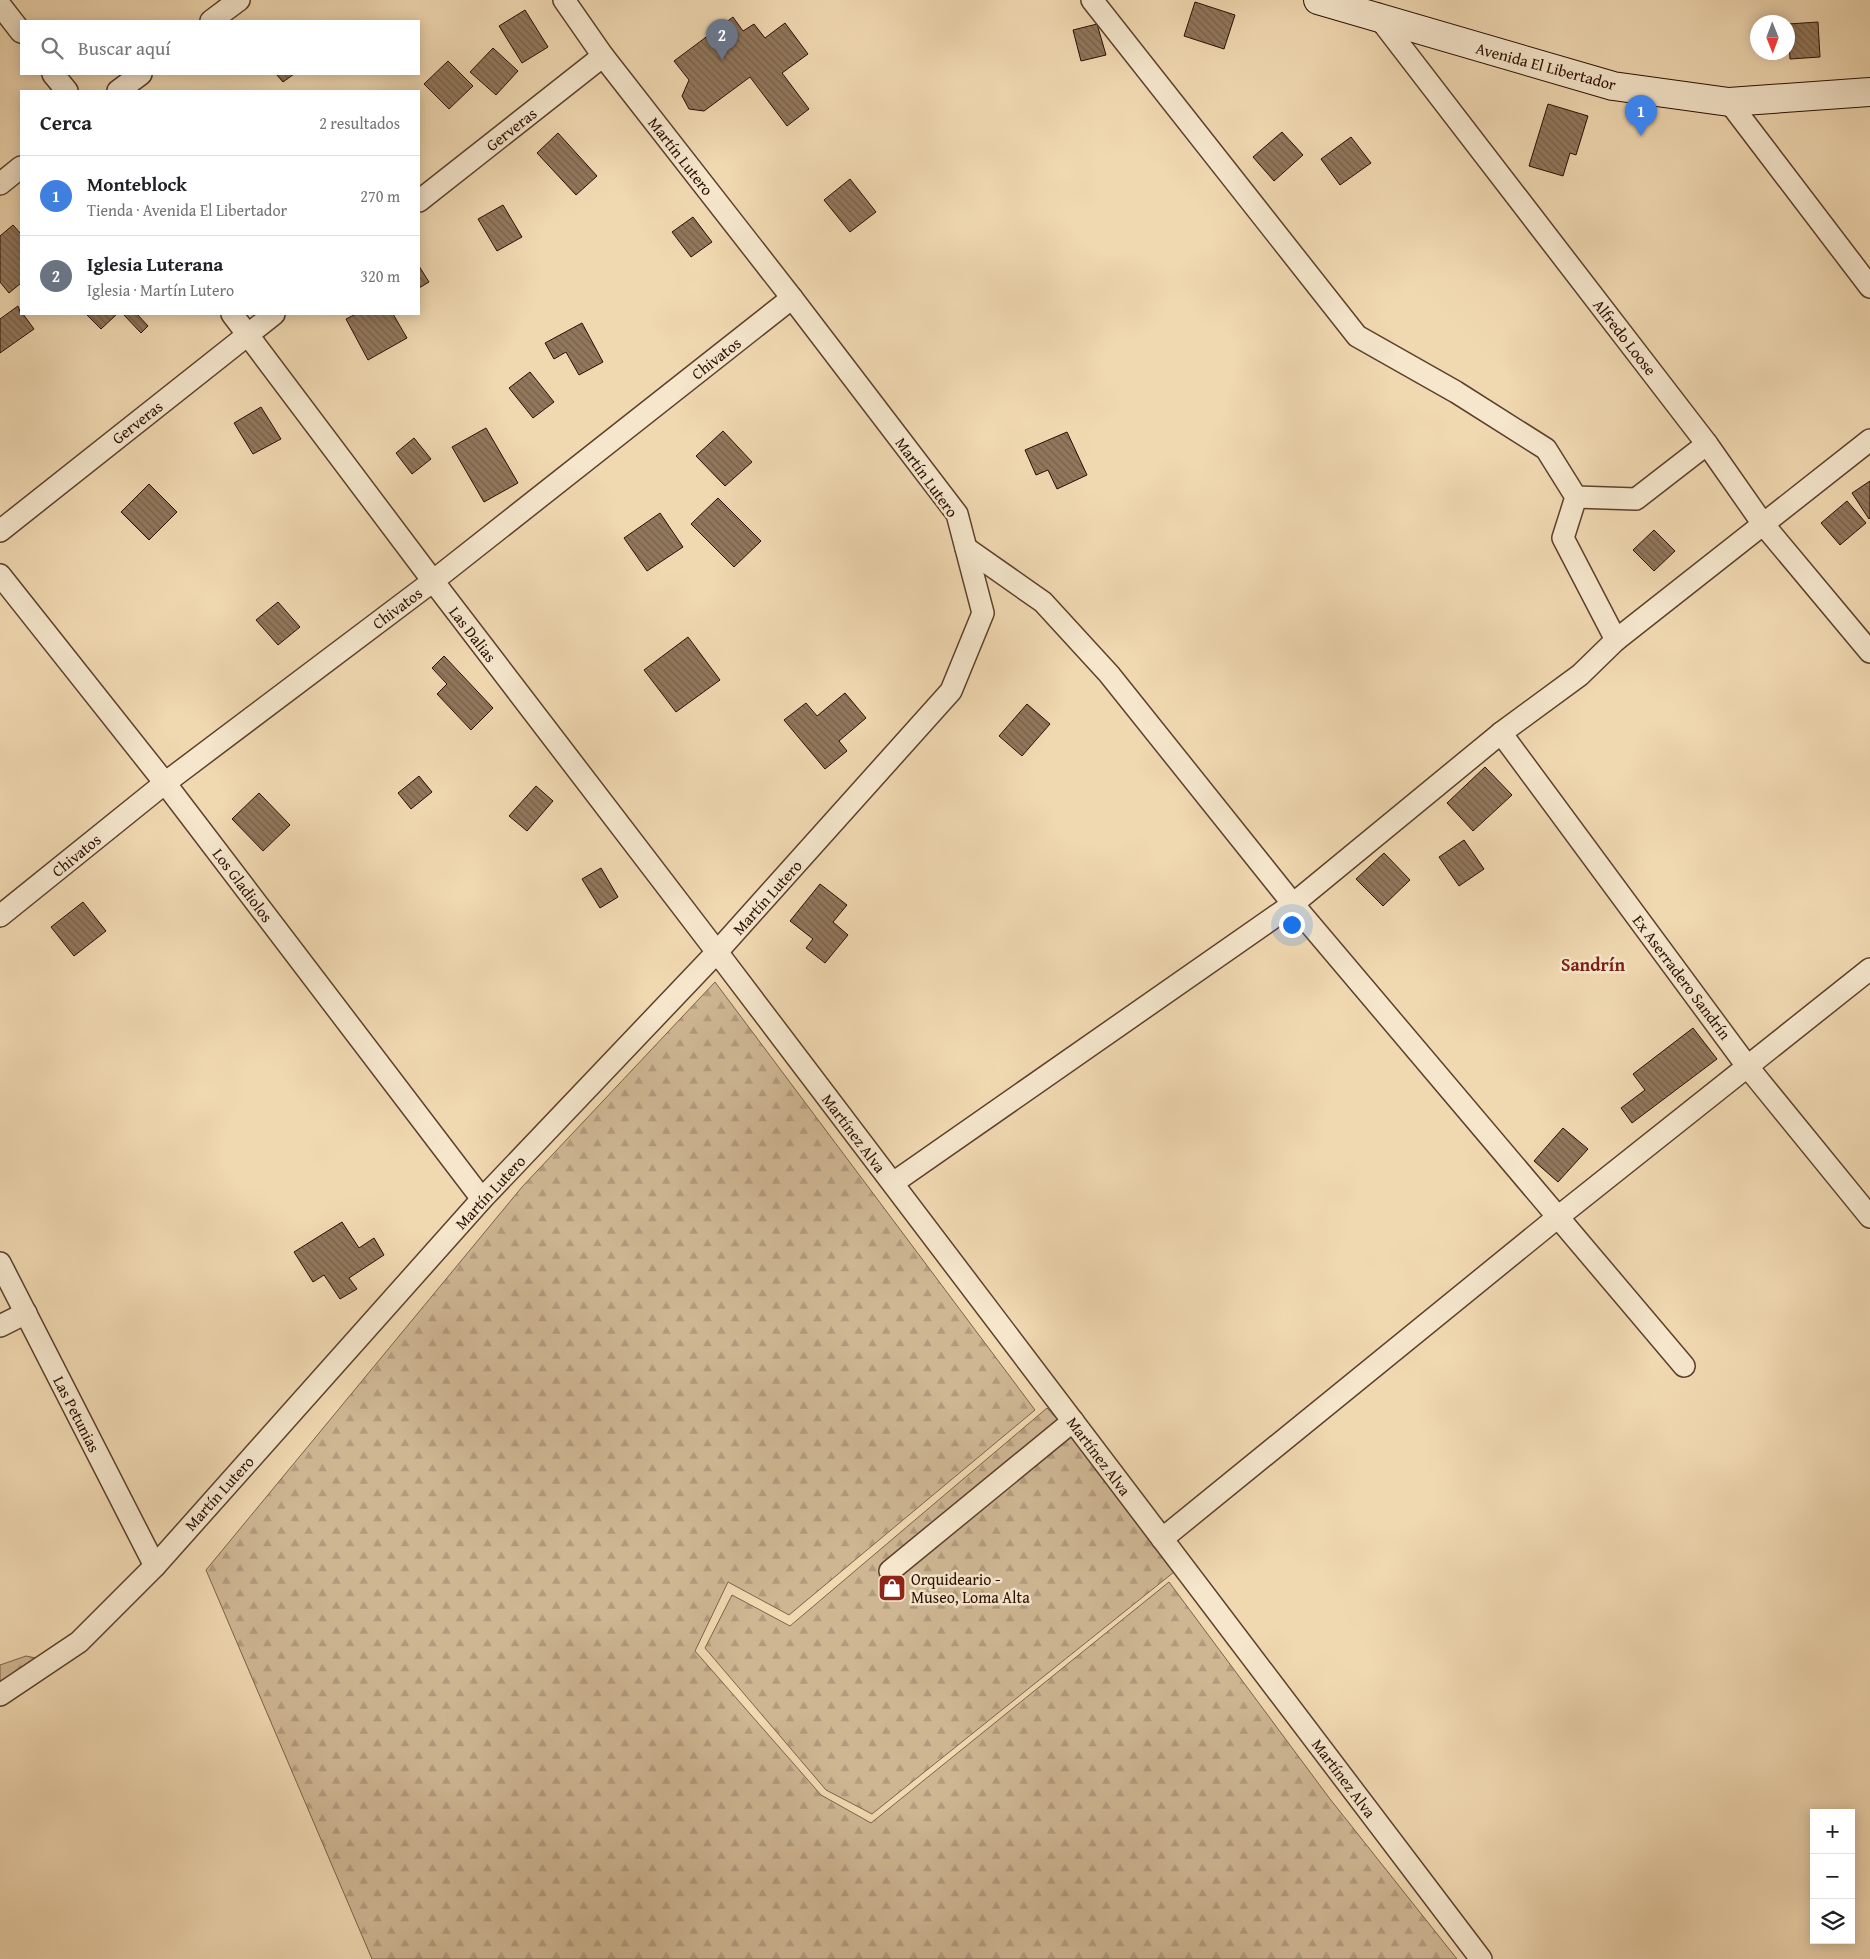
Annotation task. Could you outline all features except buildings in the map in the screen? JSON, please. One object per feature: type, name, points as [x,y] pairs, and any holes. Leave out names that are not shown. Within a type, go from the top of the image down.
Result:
[{"type":"main road","name":"Avenida El Libertador","points":[[1318,0],[1373,10],[1613,86],[1729,102],[1870,92]]},
{"type":"street","points":[[212,20],[239,0]]},
{"type":"street","name":"Martín Lutero","points":[[0,1695],[80,1642],[155,1566],[482,1199],[718,952],[951,691],[983,613],[957,514],[792,298],[603,56],[564,0]]},
{"type":"street","points":[[1092,0],[1357,336],[1456,392],[1546,449],[1576,497],[1563,538],[1616,640]]},
{"type":"street","points":[[0,5],[20,31]]},
{"type":"street","name":"Alfredo Loose","points":[[1373,10],[1707,444],[1763,524],[1870,652]]},
{"type":"street","name":"Gerveras","points":[[420,200],[603,56]]},
{"type":"street","points":[[54,75],[66,90]]},
{"type":"street","points":[[119,90],[140,75]]},
{"type":"street","points":[[1729,102],[1870,287]]},
{"type":"street","points":[[0,184],[20,168]]},
{"type":"street","name":"Chivatos","points":[[0,916],[166,783],[433,581],[792,298]]},
{"type":"street","name":"Las Dalias","points":[[233,315],[433,581],[718,952]]},
{"type":"street","name":"Gerveras","points":[[0,531],[273,315]]},
{"type":"street","points":[[893,1183],[1293,904],[1501,733],[1580,675],[1616,640],[1870,440]]},
{"type":"street","points":[[1576,497],[1636,498],[1707,444]]},
{"type":"street","points":[[966,548],[1043,602],[1102,666],[1293,904],[1684,1366]]},
{"type":"street","name":"Los Gladiolos","points":[[0,575],[166,783],[482,1199]]},
{"type":"street","name":"Ex Aserradero Sandrín","points":[[1501,733],[1748,1066],[1870,1217]]},
{"type":"street","name":"Martínez Alva","points":[[718,952],[1481,1959]]},
{"type":"street","points":[[1162,1539],[1558,1217],[1870,969]]},
{"type":"street","name":"Las Petunias","points":[[0,1263],[155,1566]]},
{"type":"street","points":[[0,1326],[26,1313]]},
{"type":"street","points":[[890,1571],[1073,1421]]},
{"type":"green space","points":[[715,982],[1035,1410],[789,1615],[728,1582],[695,1651],[821,1795],[871,1823],[1169,1582],[1330,1799],[1457,1959],[372,1959],[206,1570],[522,1187]]},
{"type":"green space","points":[[1047,1408],[1071,1434],[1174,1572],[872,1814],[826,1790],[705,1648],[732,1595],[790,1626]]},
{"type":"green space","points":[[26,1656],[55,1662],[0,1690],[0,1665]]},
{"type":"place","name":"Iglesia Luterana","points":[[722,60]]},
{"type":"place","name":"Monteblock","points":[[1641,136]]},
{"type":"place","name":"Orquideario - Museo, Loma Alta","points":[[892,1588]]},
{"type":"district","name":"Sandrín","points":[[1593,964]]}]
